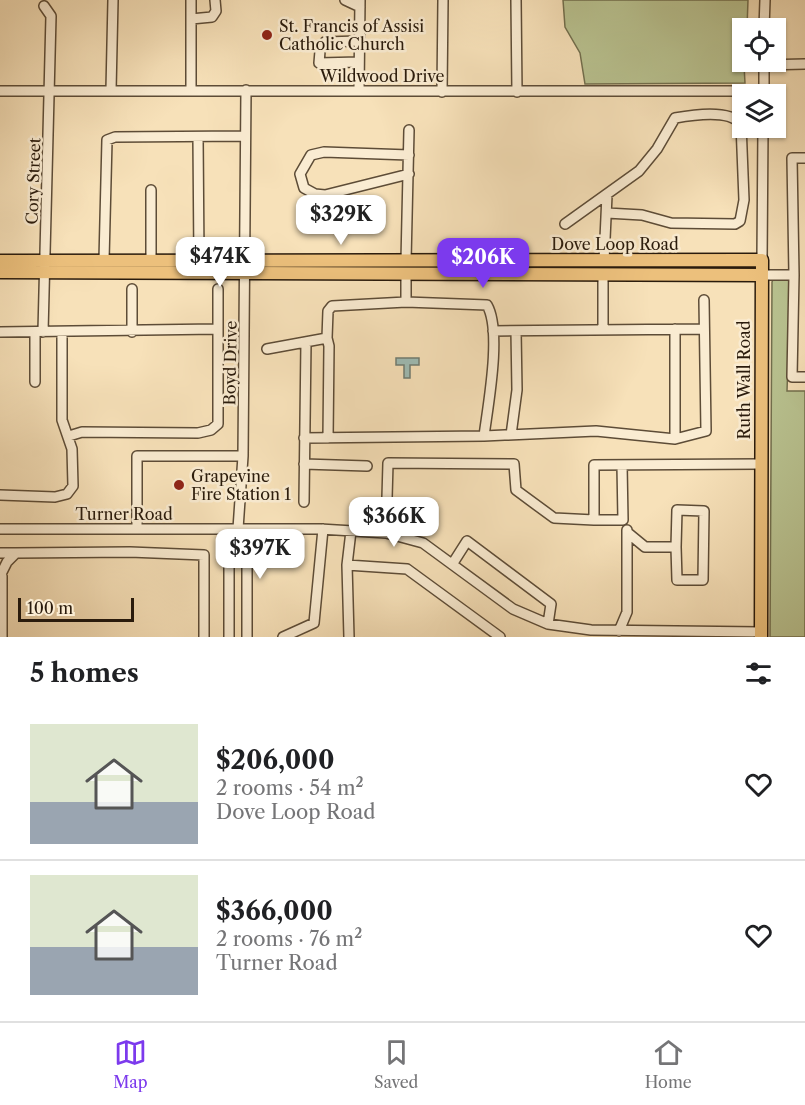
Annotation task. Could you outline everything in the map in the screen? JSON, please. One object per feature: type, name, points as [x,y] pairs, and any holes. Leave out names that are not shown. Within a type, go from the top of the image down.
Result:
[{"type":"main road","name":"Dove Loop Road","points":[[0,273],[104,260],[199,259],[246,267]]},
{"type":"main road","name":"Dove Loop Road","points":[[0,261],[45,267],[406,267],[604,261],[762,260]]},
{"type":"main road","name":"Ruth Wall Road","points":[[760,635],[762,260]]},
{"type":"main road","points":[[603,275],[604,261]]},
{"type":"main road","name":"Dove Loop Road","points":[[406,267],[603,275],[762,275]]},
{"type":"street","points":[[111,90],[112,0]]},
{"type":"street","points":[[191,0],[191,90]]},
{"type":"street","points":[[191,19],[212,17],[216,11],[216,0]]},
{"type":"street","points":[[345,0],[360,4],[359,91]]},
{"type":"street","points":[[442,92],[443,0]]},
{"type":"street","points":[[516,0],[517,92]]},
{"type":"street","points":[[764,18],[765,0]]},
{"type":"street","name":"Cory Street","points":[[35,382],[45,267],[51,90],[51,16],[44,6]]},
{"type":"street","points":[[359,41],[325,42],[318,56],[319,63],[359,62]]},
{"type":"street","points":[[786,64],[805,64]]},
{"type":"street","name":"Wildwood Drive","points":[[0,90],[732,92]]},
{"type":"street","name":"Boyd Drive","points":[[229,637],[229,550],[238,529],[243,456],[246,90]]},
{"type":"street","points":[[566,224],[607,195],[649,160],[675,118],[711,115],[734,117],[741,124],[744,200],[740,221],[735,224],[671,223],[642,214],[607,213]]},
{"type":"street","points":[[406,302],[409,130]]},
{"type":"street","points":[[104,260],[107,140],[115,137],[246,136]]},
{"type":"street","points":[[198,137],[199,259]]},
{"type":"street","name":"Ruth Wall Road","points":[[762,260],[763,138]]},
{"type":"street","points":[[409,155],[324,152],[311,155],[300,174],[304,188],[315,194],[325,195],[410,174]]},
{"type":"street","points":[[805,158],[792,158],[794,275],[792,377],[805,377]]},
{"type":"street","points":[[151,190],[151,260]]},
{"type":"street","points":[[604,261],[607,195]]},
{"type":"street","points":[[603,275],[603,329]]},
{"type":"street","points":[[762,275],[794,275]]},
{"type":"street","points":[[69,436],[82,432],[198,433],[211,430],[218,424],[218,288]]},
{"type":"street","points":[[132,289],[132,332]]},
{"type":"street","points":[[304,438],[483,436],[596,431],[675,438],[706,431],[704,300]]},
{"type":"street","points":[[328,438],[327,310],[332,306],[406,302],[487,304],[491,311],[493,331],[490,394],[483,436]]},
{"type":"street","points":[[0,332],[132,332],[217,329]]},
{"type":"street","points":[[675,329],[675,438]]},
{"type":"street","points":[[493,331],[704,329]]},
{"type":"street","points":[[511,435],[517,390],[516,331]]},
{"type":"street","points":[[0,495],[55,497],[67,494],[73,486],[69,436],[62,420],[62,332]]},
{"type":"street","points":[[267,349],[327,338]]},
{"type":"street","points":[[304,502],[306,342]]},
{"type":"street","points":[[137,529],[137,456],[243,456]]},
{"type":"street","points":[[386,533],[388,463],[514,464],[516,490],[554,518],[623,520]]},
{"type":"street","points":[[304,464],[367,466]]},
{"type":"street","points":[[594,520],[594,465],[760,465]]},
{"type":"street","points":[[619,631],[627,612],[628,533],[623,520],[622,465]]},
{"type":"street","points":[[677,510],[704,511],[703,580],[677,580],[676,547],[677,510]]},
{"type":"street","name":"Turner Road","points":[[0,529],[323,529],[386,533],[423,543],[513,609],[548,624],[573,629],[760,635]]},
{"type":"street","name":"Boyd Drive","points":[[238,529],[247,550],[247,637]]},
{"type":"street","points":[[283,637],[314,623],[323,529]]},
{"type":"street","points":[[349,637],[347,565],[351,531]]},
{"type":"street","points":[[628,533],[645,547],[676,547]]},
{"type":"street","points":[[453,563],[467,541],[551,604],[548,624]]},
{"type":"street","points":[[0,553],[204,555],[204,637]]},
{"type":"street","points":[[2,637],[1,576],[7,561],[16,553]]},
{"type":"street","points":[[347,565],[407,569],[500,637]]},
{"type":"street","points":[[627,612],[630,616],[632,630]]},
{"type":"green space","points":[[563,0],[748,0],[747,18],[732,18],[732,72],[744,72],[745,83],[585,84],[580,53],[565,27]]},
{"type":"green space","points":[[776,270],[791,273],[787,391],[805,391],[805,637],[770,637],[772,282]]},
{"type":"water","points":[[396,358],[419,358],[419,365],[410,365],[410,378],[404,378],[404,365],[396,365]]},
{"type":"place","name":"St. Francis of Assisi Catholic Church","points":[[267,35]]},
{"type":"place","name":"Grapevine Fire Station 1","points":[[179,485]]}]
